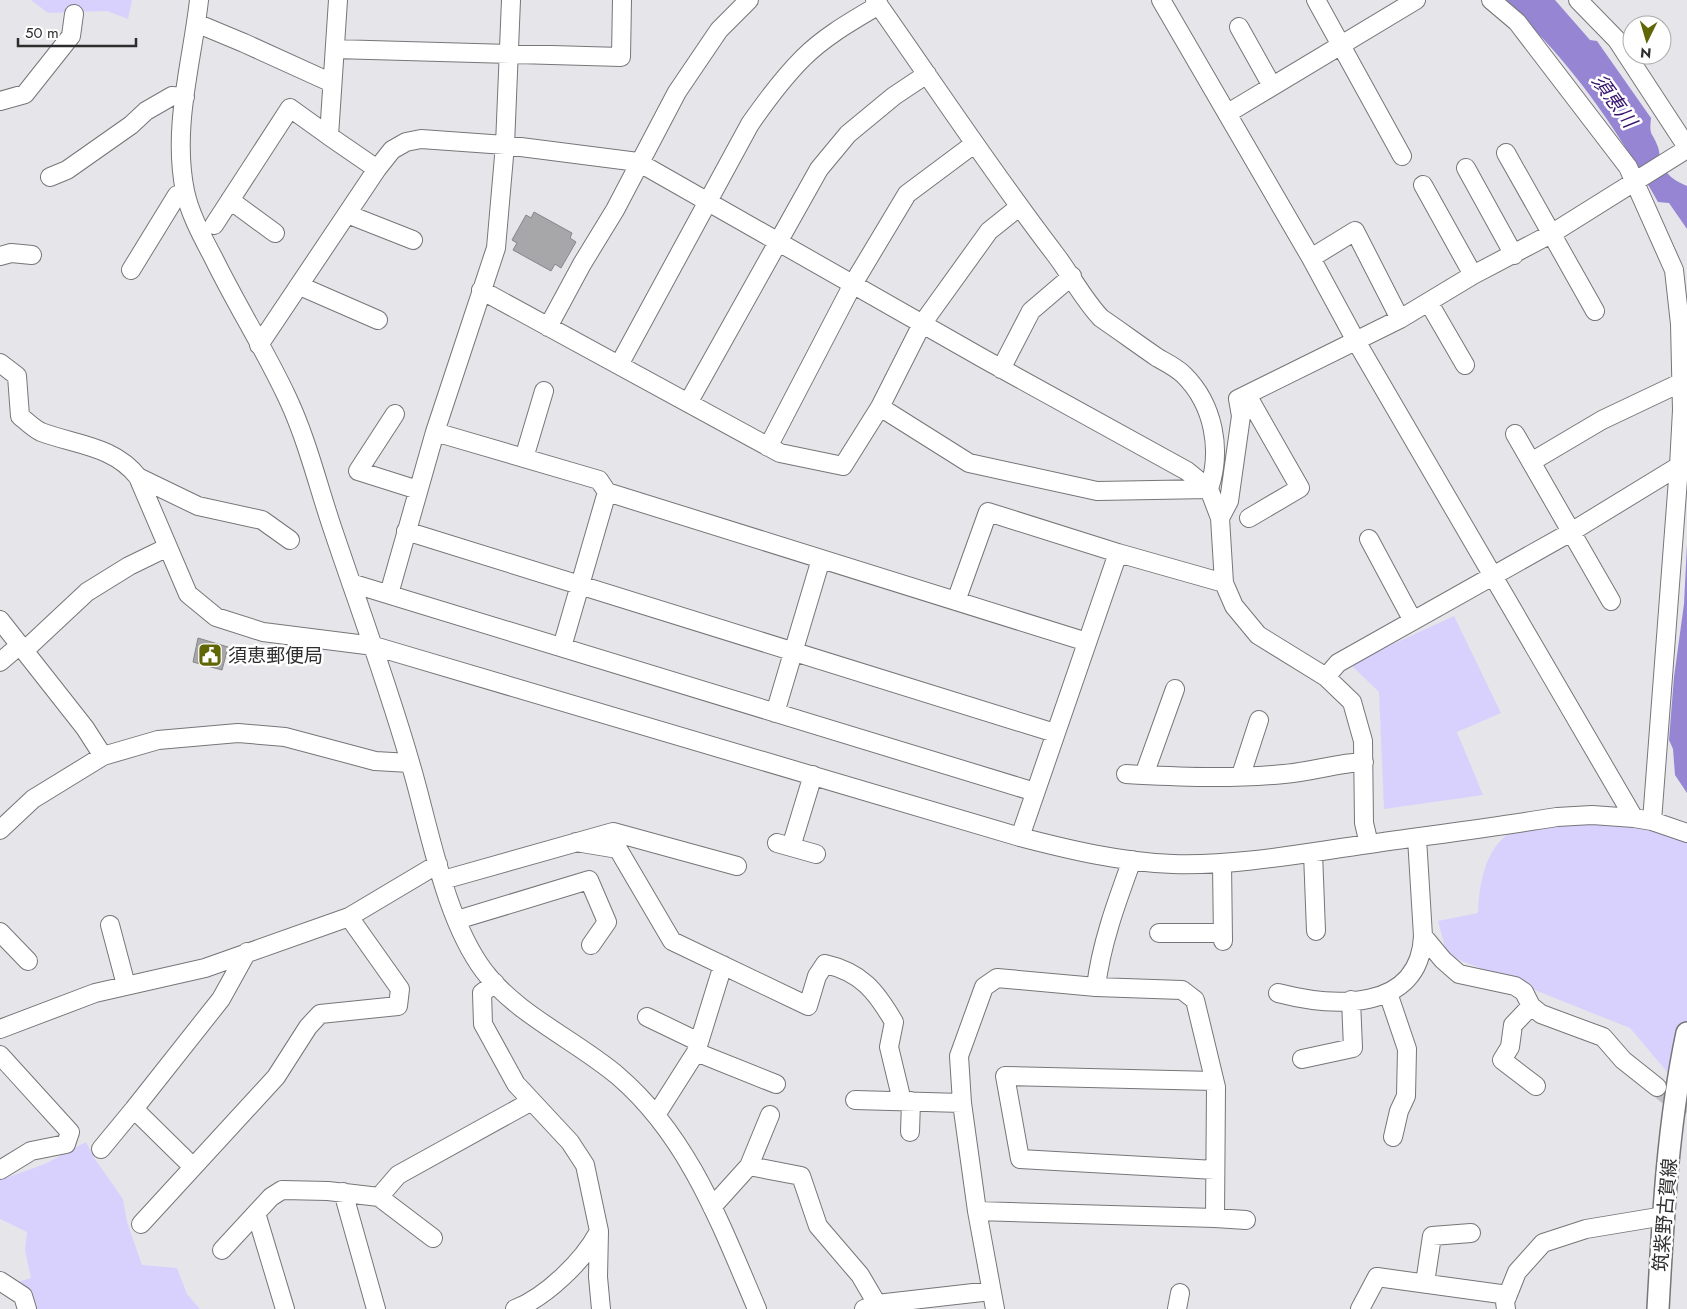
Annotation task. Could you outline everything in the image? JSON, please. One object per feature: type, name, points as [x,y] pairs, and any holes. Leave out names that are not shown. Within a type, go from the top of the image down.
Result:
[{"type":"main road","name":"筑紫野古賀線","points":[[1658,1309],[1664,1216],[1673,1124],[1687,1033]]},
{"type":"street","points":[[199,0],[180,146],[185,192],[204,239],[287,396],[301,431],[351,583],[374,646],[457,920],[479,963],[495,983],[514,1000],[616,1074],[656,1115],[690,1161],[756,1309]]},
{"type":"street","points":[[329,136],[338,0]]},
{"type":"street","points":[[388,594],[435,432],[496,248],[505,145],[511,0]]},
{"type":"street","points":[[335,49],[620,57],[622,0]]},
{"type":"street","points":[[548,327],[582,264],[615,210],[638,162],[677,92],[719,30],[749,0]]},
{"type":"street","points":[[1161,0],[1311,258],[1356,341],[1634,818]]},
{"type":"street","points":[[1316,0],[1402,156]]},
{"type":"street","points":[[1228,113],[1416,0]]},
{"type":"street","points":[[1491,0],[1516,22],[1636,179],[1674,270],[1680,324],[1682,410],[1680,466],[1652,821]]},
{"type":"street","points":[[1220,518],[1229,501],[1241,416],[1238,399],[1400,319],[1473,276],[1551,234],[1684,150],[1617,40],[1578,0]]},
{"type":"street","points":[[618,365],[750,124],[775,89],[804,57],[841,27],[877,3],[974,144],[1072,276],[1090,307],[1101,318],[1184,375],[1202,399],[1212,422],[1215,441],[1215,470],[1209,489]]},
{"type":"street","points":[[0,101],[25,94],[71,36],[74,14]]},
{"type":"street","points":[[196,24],[244,42],[332,83]]},
{"type":"street","points":[[1239,27],[1272,86]]},
{"type":"street","points":[[688,403],[819,169],[848,134],[894,96],[927,74]]},
{"type":"street","points":[[50,177],[67,170],[131,125],[146,111],[172,96],[185,97]]},
{"type":"street","points":[[214,225],[290,108],[376,169]]},
{"type":"street","points":[[260,345],[376,169],[392,150],[406,142],[421,139],[505,145],[638,162],[1001,369],[1187,471],[1209,489],[1220,518],[1224,583],[1234,606],[1258,635],[1326,677],[1352,702],[1363,740],[1364,823],[1369,844]]},
{"type":"street","points":[[768,447],[853,284],[907,194],[974,144]]},
{"type":"street","points":[[1506,153],[1595,312]]},
{"type":"street","points":[[1466,168],[1514,255]]},
{"type":"street","points":[[1423,185],[1473,276]]},
{"type":"street","points":[[130,270],[177,195],[185,192]]},
{"type":"street","points":[[230,200],[275,232]]},
{"type":"street","points":[[481,290],[780,453],[842,466],[880,407],[922,324],[988,232],[1019,207]]},
{"type":"street","points":[[347,214],[413,240]]},
{"type":"street","points":[[1311,258],[1355,231],[1400,319]]},
{"type":"street","points":[[0,256],[11,253],[32,255]]},
{"type":"street","points":[[1001,369],[1031,311],[1072,276]]},
{"type":"street","points":[[300,286],[378,320]]},
{"type":"street","points":[[1428,303],[1465,365]]},
{"type":"street","points":[[0,363],[16,376],[20,416],[39,431],[102,450],[129,465],[138,477],[188,594],[216,618],[263,632],[374,646],[1020,837],[1061,847],[1132,860],[1173,864],[1222,863],[1313,853],[1557,817],[1592,815],[1652,821],[1687,833]]},
{"type":"street","points":[[1531,462],[1602,420],[1680,383]]},
{"type":"street","points":[[524,458],[544,391]]},
{"type":"street","points":[[1247,395],[1300,488],[1249,518]]},
{"type":"street","points":[[880,407],[969,463],[1097,491],[1209,489]]},
{"type":"street","points":[[395,414],[358,471],[418,490]]},
{"type":"street","points":[[435,432],[599,480],[607,492],[1087,642]]},
{"type":"street","points":[[1515,434],[1611,600]]},
{"type":"street","points":[[1326,677],[1338,663],[1571,532],[1680,466]]},
{"type":"street","points":[[138,477],[198,506],[262,520],[290,540]]},
{"type":"street","points":[[562,648],[607,492]]},
{"type":"street","points":[[956,602],[988,512],[1118,553],[1224,583]]},
{"type":"street","points":[[406,531],[1055,734]]},
{"type":"street","points":[[1369,539],[1413,621]]},
{"type":"street","points":[[0,662],[23,647],[87,592],[129,566],[168,547]]},
{"type":"street","points":[[1020,837],[1118,553]]},
{"type":"street","points":[[775,713],[821,559]]},
{"type":"street","points":[[351,583],[1035,792]]},
{"type":"street","points":[[0,620],[86,728],[103,756]]},
{"type":"street","points":[[1144,775],[1175,689]]},
{"type":"street","points":[[1240,775],[1259,720]]},
{"type":"street","points":[[0,830],[33,799],[103,756],[158,740],[238,733],[285,737],[375,761],[410,763]]},
{"type":"street","points":[[1126,774],[1201,778],[1285,774],[1346,762],[1364,762]]},
{"type":"street","points":[[813,776],[784,845],[816,854]]},
{"type":"street","points":[[0,1028],[96,993],[205,968],[349,917],[441,872],[613,832],[737,866]]},
{"type":"street","points":[[1278,993],[1321,1001],[1351,1000],[1388,993],[1407,981],[1416,968],[1422,951],[1423,936],[1417,838]]},
{"type":"street","points":[[576,842],[618,849],[672,940],[808,1006],[817,976],[825,964],[853,972],[878,996],[894,1022],[889,1046],[906,1101],[910,1132]]},
{"type":"street","points":[[1313,853],[1316,930]]},
{"type":"street","points":[[1096,987],[1098,971],[1118,898],[1132,860]]},
{"type":"street","points":[[1159,933],[1223,937],[1222,863]]},
{"type":"street","points":[[457,920],[588,880],[607,922],[590,945]]},
{"type":"street","points":[[141,1224],[276,1077],[308,1026],[320,1014],[398,1006],[400,989],[349,917]]},
{"type":"street","points":[[110,925],[126,986]]},
{"type":"street","points":[[0,932],[28,961]]},
{"type":"street","points":[[1423,936],[1443,960],[1460,974],[1515,986],[1524,992],[1531,1006],[1541,1014],[1604,1038],[1623,1060],[1657,1087]]},
{"type":"street","points":[[101,1150],[221,999],[247,952]]},
{"type":"street","points":[[656,1115],[697,1047],[723,965]]},
{"type":"street","points":[[995,1309],[977,1211],[962,1102],[959,1056],[984,987],[997,978],[1096,987],[1182,990],[1195,1000],[1214,1081],[1215,1218]]},
{"type":"street","points":[[495,983],[482,993],[483,1024],[516,1084],[530,1102],[538,1107],[570,1142],[585,1165],[599,1231],[598,1277],[602,1309]]},
{"type":"street","points":[[1388,993],[1407,1049],[1406,1096],[1399,1111],[1393,1136]]},
{"type":"street","points":[[1302,1059],[1353,1048],[1351,1000]]},
{"type":"street","points":[[1531,1006],[1513,1025],[1510,1047],[1502,1060],[1536,1086]]},
{"type":"street","points":[[647,1017],[697,1047],[776,1084]]},
{"type":"street","points":[[0,1055],[70,1132],[66,1144],[31,1151],[0,1170]]},
{"type":"street","points":[[1214,1081],[1005,1076],[1020,1159],[1215,1170]]},
{"type":"street","points":[[855,1100],[962,1102]]},
{"type":"street","points":[[379,1197],[398,1175],[530,1102]]},
{"type":"street","points":[[134,1109],[193,1167]]},
{"type":"street","points":[[712,1207],[749,1166],[770,1115]]},
{"type":"street","points":[[749,1166],[801,1176],[818,1226],[860,1275],[871,1307],[991,1291]]},
{"type":"street","points":[[222,1250],[271,1197],[282,1190],[343,1192],[379,1197],[433,1238]]},
{"type":"street","points":[[343,1192],[371,1308]]},
{"type":"street","points":[[977,1211],[1246,1220]]},
{"type":"street","points":[[256,1214],[285,1309]]},
{"type":"street","points":[[1360,1309],[1377,1276],[1425,1283],[1507,1302],[1517,1272],[1543,1243],[1586,1229],[1664,1216]]},
{"type":"street","points":[[515,1309],[527,1304],[574,1265],[590,1247],[599,1231]]},
{"type":"street","points":[[1425,1283],[1432,1236],[1471,1232]]},
{"type":"street","points":[[0,1281],[23,1296],[27,1309]]},
{"type":"shaded area","points":[[31,0],[132,0],[128,19],[107,11],[48,13]]},
{"type":"shaded area","points":[[1454,616],[1501,713],[1457,732],[1483,795],[1384,809],[1379,692],[1350,664]]},
{"type":"shaded area","points":[[1565,821],[1617,825],[1687,836],[1687,1083],[1668,1073],[1630,1028],[1447,955],[1438,921],[1478,913],[1485,868],[1489,857],[1502,839],[1515,830]]},
{"type":"shaded area","points":[[86,1142],[95,1159],[123,1199],[127,1222],[142,1265],[177,1268],[187,1294],[200,1309],[22,1309],[18,1282],[31,1278],[25,1250],[27,1232],[0,1219],[0,1180],[45,1164]]},
{"type":"water","name":"須恵川","points":[[1503,0],[1555,0],[1590,40],[1597,41],[1651,118],[1651,131],[1665,171],[1671,177],[1687,186],[1687,229],[1669,203],[1658,202],[1608,120],[1570,69],[1527,22]]},
{"type":"water","points":[[1687,544],[1687,793],[1675,775],[1673,749],[1669,740],[1674,677],[1684,604]]},
{"type":"building","points":[[534,212],[572,233],[570,238],[576,242],[561,268],[555,264],[551,271],[513,250],[517,243],[512,240],[526,215],[531,218]]},
{"type":"building","name":"須恵郵便局","points":[[198,638],[228,647],[222,670],[193,662]]},
{"type":"tunnel","points":[[1657,1087],[1687,1112]]},
{"type":"place","name":"須恵郵便局","points":[[210,655]]}]
